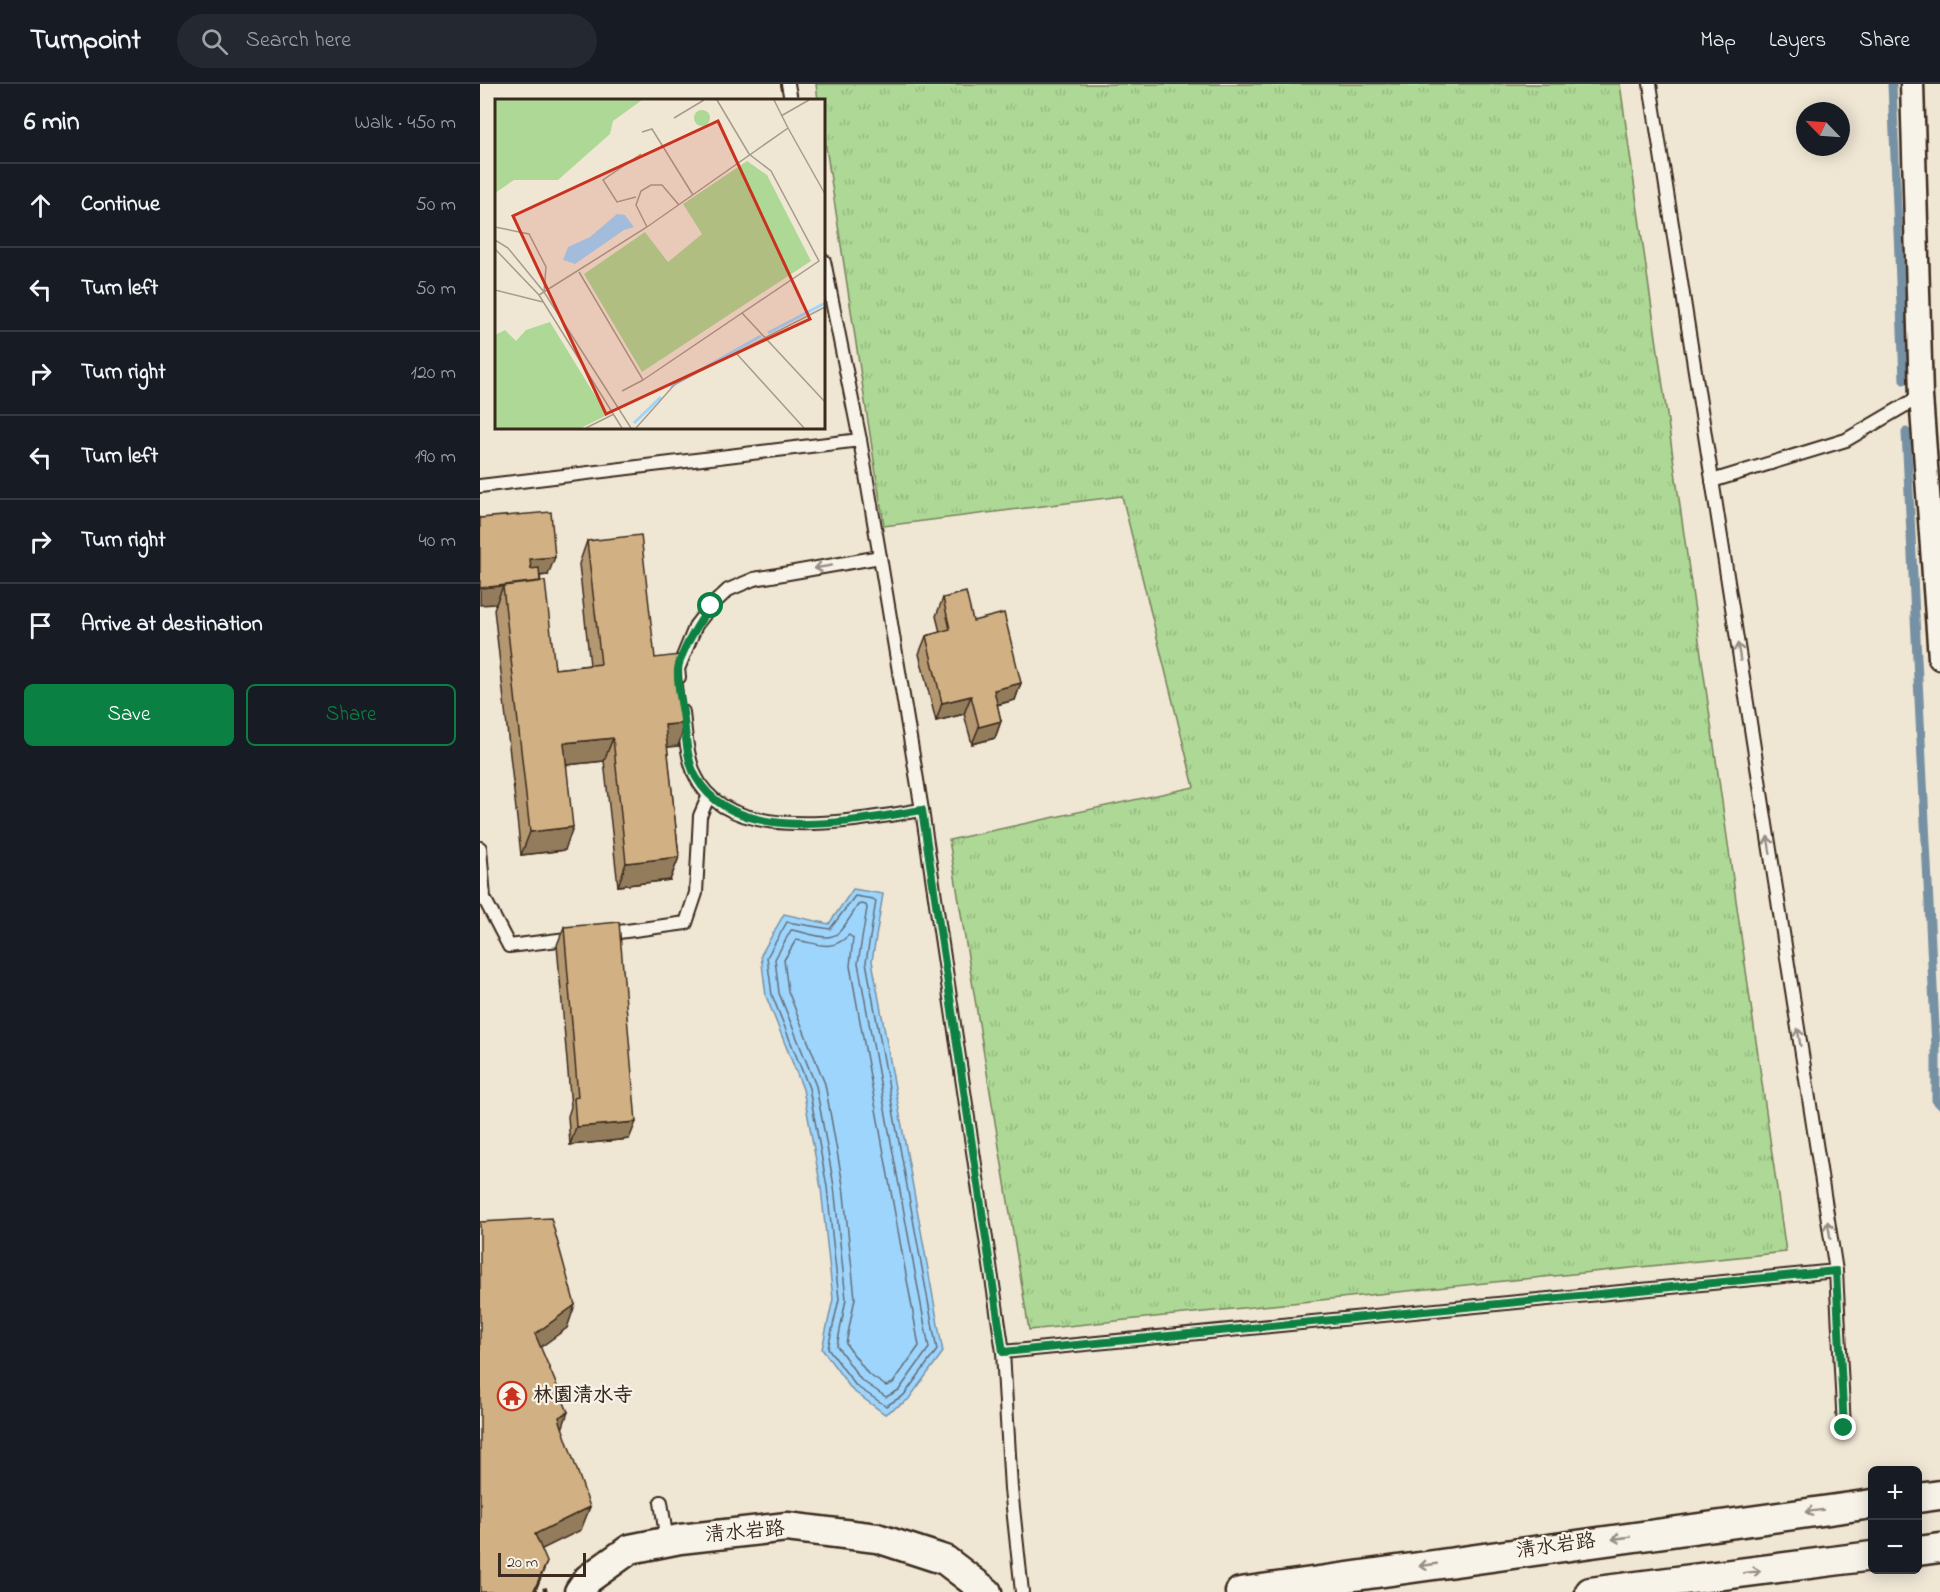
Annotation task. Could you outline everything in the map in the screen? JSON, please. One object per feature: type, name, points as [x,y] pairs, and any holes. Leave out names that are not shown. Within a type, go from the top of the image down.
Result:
[{"type":"street","points":[[1912,84],[1931,393],[1940,658]]},
{"type":"street","points":[[1922,1497],[1940,1495]]},
{"type":"street","name":"清水岩路","points":[[1240,1592],[1868,1505]]},
{"type":"street","name":"清水岩路","points":[[579,1592],[588,1579],[630,1549],[667,1542],[788,1527],[877,1538],[945,1560],[987,1592]]},
{"type":"street","points":[[1922,1550],[1940,1548]]},
{"type":"street","points":[[1590,1592],[1868,1557]]},
{"type":"lane","points":[[788,84],[791,99]]},
{"type":"lane","points":[[1650,84],[1836,1271],[1844,1428]]},
{"type":"lane","points":[[825,266],[860,440],[922,810],[1003,1352],[1011,1489],[1022,1592]]},
{"type":"lane","points":[[1712,481],[1846,440],[1931,393]]},
{"type":"lane","points":[[480,486],[860,440]]},
{"type":"lane","points":[[880,557],[754,579],[728,590],[711,606],[696,625],[678,669],[687,747],[696,776],[709,795],[727,808],[757,819],[795,824],[832,824],[922,810]]},
{"type":"lane","points":[[480,848],[482,899],[509,946],[686,923],[696,893],[700,816],[709,795]]},
{"type":"lane","points":[[1003,1352],[1836,1271]]},
{"type":"lane","points":[[660,1502],[667,1542]]},
{"type":"green space","points":[[816,84],[1620,84],[1786,1252],[1029,1330],[949,840],[1194,787],[1122,496],[884,526],[825,141],[825,99],[818,99]]},
{"type":"water","points":[[853,889],[883,894],[872,961],[943,1352],[908,1400],[885,1414],[852,1390],[822,1349],[833,1299],[821,1188],[803,1089],[766,996],[761,955],[784,914],[829,924]]},
{"type":"building","points":[[551,512],[555,557],[530,559],[531,569],[539,568],[540,581],[480,588],[480,518]]},
{"type":"building","points":[[641,535],[655,658],[679,655],[686,723],[665,725],[679,857],[626,863],[613,738],[564,743],[573,827],[530,832],[503,586],[545,581],[555,669],[601,664],[587,541]]},
{"type":"building","points":[[966,592],[973,621],[1004,613],[1021,683],[994,690],[1001,721],[979,727],[971,696],[942,703],[926,636],[950,629],[943,598]]},
{"type":"building","points":[[619,922],[636,1122],[576,1127],[574,1098],[578,1097],[564,927]]},
{"type":"building","name":"林園清水寺","points":[[551,1218],[575,1305],[535,1334],[568,1412],[559,1417],[590,1507],[535,1534],[547,1562],[533,1592],[480,1592],[480,1222]]},
{"type":"waterway","points":[[1892,84],[1904,380]]},
{"type":"waterway","points":[[1906,432],[1936,1048],[1936,1100],[1940,1104]]},
{"type":"place","name":"林園清水寺","points":[[512,1396]]},
{"type":"route","points":[[711,606],[696,625],[678,669],[687,747],[696,776],[709,795],[727,808],[757,819],[795,824],[832,824],[922,810],[1003,1352],[1836,1271],[1844,1428]]}]
